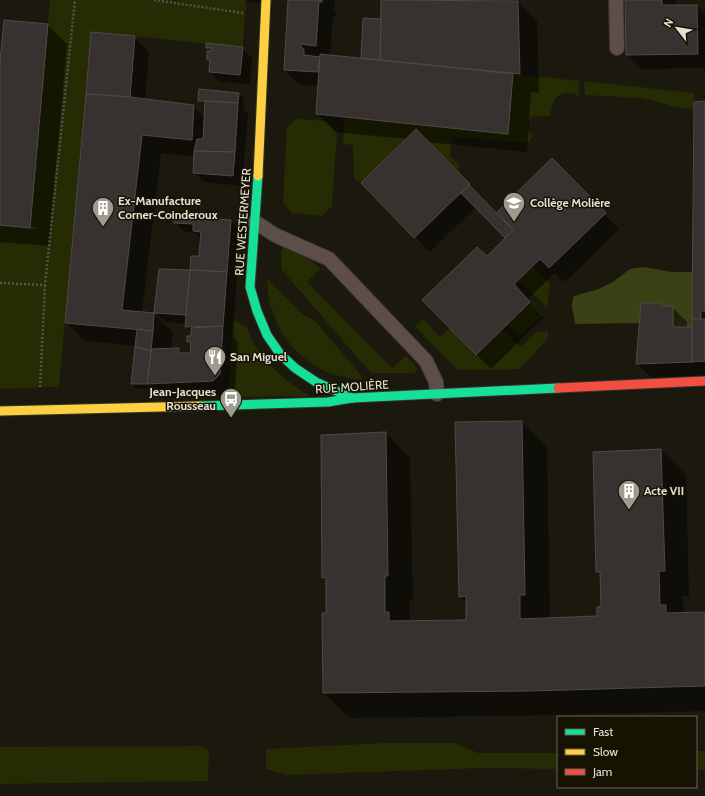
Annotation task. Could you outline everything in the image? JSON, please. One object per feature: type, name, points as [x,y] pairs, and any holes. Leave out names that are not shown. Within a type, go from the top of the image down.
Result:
[{"type":"main road","name":"RUE WESTERMEYER","points":[[266,0],[260,141],[250,287],[256,308],[267,335],[280,354],[295,368],[316,382],[352,398]]},
{"type":"main road","name":"RUE MOLIÈRE","points":[[0,411],[328,402],[352,398],[705,381]]},
{"type":"lane","points":[[616,0],[617,48]]},
{"type":"lane","points":[[255,222],[275,235],[329,259],[426,361],[436,382],[437,394]]},
{"type":"path","points":[[39,410],[46,285],[75,0]]},
{"type":"path","points":[[154,0],[248,14],[265,10]]},
{"type":"path","points":[[0,283],[46,285]]},
{"type":"green space","points":[[50,0],[246,0],[243,47],[91,32],[59,387],[0,389],[0,226],[30,228]]},
{"type":"green space","points":[[513,74],[579,81],[579,96],[572,93],[561,95],[555,99],[549,116],[532,117],[527,124],[528,130],[533,136],[528,143],[452,137],[450,156],[461,166],[457,170],[416,129],[361,183],[354,179],[353,145],[343,144],[345,117],[508,134]]},
{"type":"green space","points":[[584,81],[694,93],[694,109],[677,107],[642,98],[585,95]]},
{"type":"green space","points":[[297,119],[327,121],[337,133],[332,206],[322,216],[292,213],[283,202],[287,127]]},
{"type":"green space","points":[[282,245],[310,259],[320,269],[307,282],[392,368],[406,356],[418,369],[414,373],[371,373],[281,269]]},
{"type":"green space","points":[[533,266],[550,284],[547,307],[518,280]]},
{"type":"green space","points":[[643,267],[672,272],[693,272],[692,327],[673,327],[661,303],[641,303],[639,323],[575,324],[572,307],[573,297],[596,290],[613,282],[630,269]]},
{"type":"green space","points":[[267,279],[304,315],[315,321],[361,375],[362,381],[328,373],[309,362],[294,349],[281,332],[269,302]]},
{"type":"green space","points":[[530,302],[543,315],[519,337],[507,324]]},
{"type":"green space","points":[[423,319],[440,337],[450,328],[475,355],[502,329],[520,347],[536,333],[548,331],[548,338],[520,369],[457,370],[415,326]]},
{"type":"green space","points":[[233,320],[247,327],[257,348],[272,367],[310,396],[226,397],[224,391],[228,391]]},
{"type":"green space","points":[[385,743],[455,743],[478,753],[557,753],[557,769],[482,768],[288,775],[266,769],[266,749]]},
{"type":"green space","points":[[200,746],[209,750],[208,781],[0,784],[0,747]]},
{"type":"green space","points":[[697,751],[705,751],[705,770],[697,770]]},
{"type":"building","points":[[288,0],[322,0],[322,2],[319,2],[316,46],[301,44],[300,46],[304,49],[304,55],[320,57],[318,72],[284,70]]},
{"type":"building","points":[[381,0],[518,1],[520,74],[380,60]]},
{"type":"building","points":[[625,0],[662,0],[662,5],[697,5],[698,54],[626,55]]},
{"type":"building","points":[[363,18],[381,19],[380,60],[361,58]]},
{"type":"building","points":[[4,20],[48,24],[30,228],[0,225],[0,62]]},
{"type":"building","points":[[91,32],[135,36],[130,97],[86,94]]},
{"type":"building","points":[[206,43],[243,47],[240,75],[209,72],[210,60],[207,60],[207,51],[211,51],[211,48],[206,48]]},
{"type":"building","points":[[320,54],[513,74],[508,134],[316,114]]},
{"type":"building","points":[[199,89],[239,93],[238,103],[198,101]]},
{"type":"building","name":"Ex-Manufacture Corner-Coinderoux","points":[[86,94],[130,97],[194,105],[192,140],[142,135],[122,310],[154,313],[153,331],[65,323]]},
{"type":"building","points":[[205,101],[238,103],[235,152],[194,151],[197,139],[203,139]]},
{"type":"building","points":[[705,101],[705,311],[701,311],[701,320],[692,318],[694,102]]},
{"type":"building","points":[[416,129],[470,184],[414,238],[361,183]]},
{"type":"building","points":[[194,151],[235,152],[233,176],[193,173]]},
{"type":"building","points":[[552,158],[606,213],[549,268],[540,259],[514,284],[530,302],[476,355],[422,300],[477,247],[487,256],[513,230],[497,212]]},
{"type":"building","points":[[469,185],[513,230],[505,238],[461,193]]},
{"type":"building","points":[[174,216],[231,220],[227,272],[190,270],[191,256],[199,256],[201,232],[193,231],[193,224],[174,223]]},
{"type":"building","points":[[159,269],[190,270],[186,315],[154,313]]},
{"type":"building","points":[[190,270],[227,272],[223,326],[185,327]]},
{"type":"building","points":[[641,303],[661,303],[661,306],[673,306],[673,327],[692,327],[692,362],[636,364]]},
{"type":"building","points":[[692,318],[705,319],[705,361],[692,362]]},
{"type":"building","points":[[223,326],[220,374],[213,381],[147,384],[151,349],[179,348],[179,353],[190,353],[191,342],[187,342],[187,336],[191,336],[191,328]]},
{"type":"building","points":[[137,329],[153,331],[151,351],[135,347]]},
{"type":"building","points":[[135,347],[151,351],[147,384],[131,384]]},
{"type":"building","name":"Acte VII","points":[[522,421],[525,595],[520,595],[520,619],[597,616],[597,607],[601,606],[600,572],[596,572],[593,452],[661,449],[665,571],[659,571],[660,605],[666,605],[666,613],[705,612],[705,686],[529,691],[323,693],[322,613],[326,613],[326,577],[322,578],[321,435],[386,432],[388,576],[385,576],[385,612],[389,612],[389,621],[466,620],[466,596],[459,597],[455,422]]},
{"type":"traffic: fast","points":[[258,176],[250,287],[257,311],[267,335],[280,354],[295,368],[316,382],[352,398]]},
{"type":"traffic: fast","points":[[200,406],[328,402],[352,398],[558,388]]},
{"type":"traffic: slow","points":[[258,176],[266,0]]},
{"type":"traffic: slow","points":[[0,411],[200,406]]},
{"type":"traffic: jam","points":[[558,388],[705,381]]},
{"type":"place","name":"Collège Molière","points":[[514,222]]},
{"type":"place","name":"Ex-Manufacture Corner-Coinderoux","points":[[103,228]]},
{"type":"place","name":"San Miguel","points":[[215,376]]},
{"type":"place","name":"Jean-Jacques Rousseau","points":[[231,418]]},
{"type":"place","name":"Acte VII","points":[[629,510]]}]
